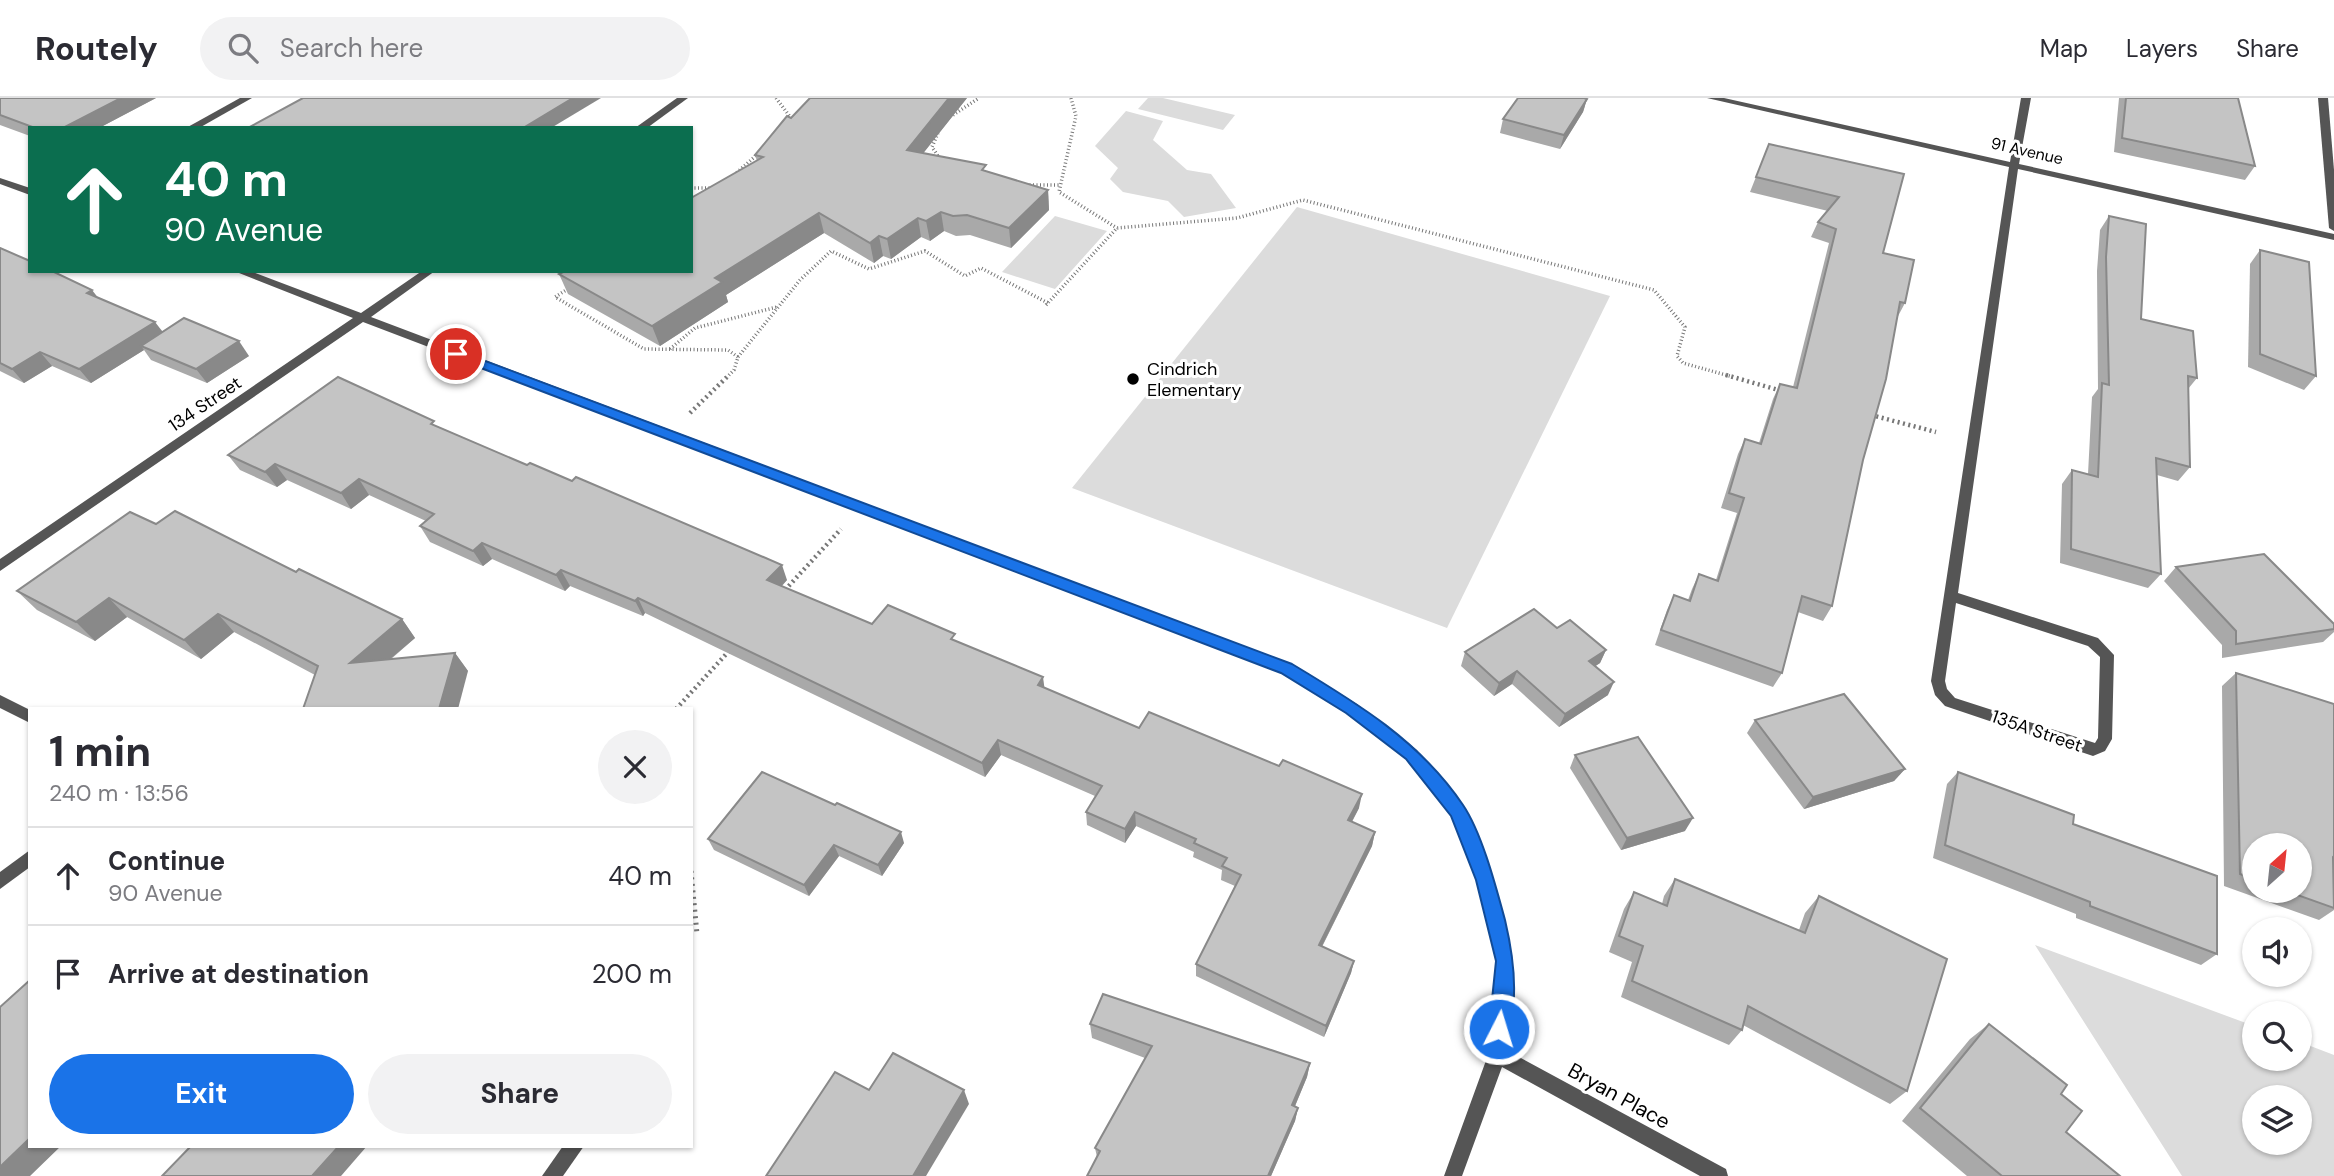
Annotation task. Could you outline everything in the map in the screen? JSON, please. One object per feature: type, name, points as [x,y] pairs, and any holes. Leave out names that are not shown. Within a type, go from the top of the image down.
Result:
[{"type":"street","points":[[195,126],[247,98]]},
{"type":"street","points":[[643,126],[683,98]]},
{"type":"street","name":"91 Avenue","points":[[1712,98],[2334,237]]},
{"type":"street","name":"135A Street","points":[[1950,596],[2093,642],[2102,648],[2107,655],[2105,739],[2100,747],[2093,750],[1950,702],[1940,691],[1938,681],[1950,596],[2014,165],[2026,98]]},
{"type":"street","points":[[2323,98],[2334,228]]},
{"type":"street","points":[[0,181],[28,191]]},
{"type":"street","points":[[244,273],[1286,668],[1352,708],[1412,754],[1458,812],[1485,880],[1505,961],[1497,1055],[1453,1176]]},
{"type":"street","name":"134 Street","points":[[0,566],[427,273]]},
{"type":"street","points":[[0,701],[28,716]]},
{"type":"street","points":[[0,882],[28,859]]},
{"type":"street","name":"Bryan Place","points":[[1497,1055],[1719,1176]]},
{"type":"street","points":[[551,1176],[573,1148]]},
{"type":"path","points":[[776,98],[800,131]]},
{"type":"path","points":[[948,120],[979,98]]},
{"type":"path","points":[[1071,98],[1076,116],[1059,192],[1116,229],[1237,218],[1303,200],[1654,290],[1685,327],[1677,356],[1683,363],[1787,392]]},
{"type":"path","points":[[941,127],[932,146],[945,166]]},
{"type":"path","points":[[727,182],[762,150]]},
{"type":"path","points":[[1025,185],[1060,184]]},
{"type":"path","points":[[693,188],[722,188],[714,195]]},
{"type":"path","points":[[685,419],[734,370],[738,357],[778,306],[831,251],[869,269],[925,251],[965,276],[981,268],[1047,304],[1116,229]]},
{"type":"path","points":[[576,284],[555,296],[644,349],[728,350],[738,357]]},
{"type":"path","points":[[668,350],[695,328],[778,306]]},
{"type":"path","points":[[1864,413],[1936,432]]},
{"type":"path","points":[[784,591],[841,529]]},
{"type":"path","points":[[678,707],[730,650]]},
{"type":"path","points":[[693,892],[697,934]]},
{"type":"shaded area","points":[[1148,98],[1163,98],[1235,115],[1223,130],[1138,109]]},
{"type":"shaded area","points":[[1126,111],[1163,121],[1153,140],[1187,170],[1211,174],[1236,208],[1184,217],[1168,201],[1123,192],[1110,179],[1118,168],[1095,146]]},
{"type":"shaded area","points":[[1297,207],[1610,296],[1447,628],[1072,488]]},
{"type":"shaded area","points":[[1055,216],[1107,231],[1055,289],[1002,272]]},
{"type":"shaded area","points":[[2035,945],[2242,1022],[2242,1071],[2312,1071],[2312,1047],[2334,1055],[2334,1176],[2182,1176]]},
{"type":"building","points":[[0,98],[121,98],[67,126],[30,126],[0,115]]},
{"type":"building","points":[[303,98],[573,98],[526,126],[252,126]]},
{"type":"building","points":[[810,98],[949,98],[907,150],[986,165],[982,170],[1048,190],[1009,228],[967,215],[953,216],[941,212],[926,221],[918,218],[887,239],[879,236],[870,243],[819,213],[715,278],[722,282],[652,326],[559,274],[693,273],[693,197],[763,157],[755,155],[787,116],[791,118]]},
{"type":"building","points":[[1518,98],[1587,99],[1564,135],[1503,119]]},
{"type":"building","points":[[2126,98],[2238,98],[2255,166],[2122,138]]},
{"type":"building","points":[[1769,144],[1904,174],[1883,253],[1914,260],[1905,303],[1900,302],[1886,379],[1863,460],[1832,606],[1802,596],[1782,673],[1661,630],[1674,595],[1690,601],[1699,574],[1718,581],[1744,498],[1729,493],[1745,439],[1761,444],[1780,384],[1797,388],[1836,229],[1818,222],[1839,197],[1756,177]]},
{"type":"building","points":[[2109,216],[2146,224],[2141,319],[2193,331],[2197,378],[2188,376],[2190,467],[2156,458],[2161,574],[2071,549],[2072,470],[2098,477],[2102,383],[2109,385],[2106,257]]},
{"type":"building","points":[[0,248],[28,260],[28,273],[56,273],[92,290],[87,293],[155,322],[79,369],[40,352],[12,369],[0,363]]},
{"type":"building","points":[[2260,250],[2309,262],[2316,376],[2260,354]]},
{"type":"building","points":[[184,318],[239,341],[196,369],[141,346]]},
{"type":"building","points":[[338,377],[434,421],[431,424],[527,465],[530,463],[572,481],[576,477],[782,565],[767,580],[872,624],[888,605],[955,634],[951,639],[1043,677],[1038,685],[1139,728],[1149,712],[1279,766],[1283,760],[1362,794],[1348,820],[1375,832],[1319,945],[1354,961],[1326,1026],[1196,964],[1241,875],[1222,866],[1227,858],[1194,843],[1196,839],[1135,812],[1125,829],[1086,812],[1102,786],[998,740],[982,763],[638,598],[635,601],[561,570],[556,575],[482,543],[473,551],[420,526],[434,514],[359,479],[341,493],[275,464],[265,472],[228,455]]},
{"type":"building","points":[[175,511],[296,572],[299,569],[402,619],[350,663],[455,653],[440,707],[304,707],[318,666],[218,614],[184,640],[109,598],[76,622],[17,591],[130,512],[156,524]]},
{"type":"building","points":[[2264,554],[2334,624],[2334,629],[2236,644],[2236,631],[2176,567]]},
{"type":"building","points":[[1534,609],[1557,628],[1570,620],[1606,650],[1589,661],[1614,682],[1565,714],[1517,671],[1499,683],[1465,652]]},
{"type":"building","points":[[2236,673],[2334,704],[2334,908],[2312,900],[2312,833],[2242,833],[2242,875]]},
{"type":"building","points":[[1844,694],[1905,769],[1813,797],[1755,720]]},
{"type":"building","points":[[1638,737],[1693,818],[1627,838],[1575,755]]},
{"type":"building","points":[[762,772],[901,832],[878,865],[834,845],[804,885],[708,839]]},
{"type":"building","points":[[1958,772],[2074,815],[2073,824],[2217,876],[2217,954],[2090,906],[2090,902],[1945,845]]},
{"type":"building","points":[[1675,879],[1805,933],[1819,896],[1947,959],[1907,1091],[1748,1006],[1742,1030],[1632,981],[1643,946],[1619,936],[1634,892],[1667,906]]},
{"type":"building","points":[[28,982],[28,1140],[0,1167],[0,1007]]},
{"type":"building","points":[[1103,994],[1310,1063],[1292,1105],[1298,1108],[1268,1176],[1087,1176],[1100,1151],[1095,1148],[1152,1046],[1090,1024]]},
{"type":"building","points":[[1989,1024],[2067,1085],[2061,1094],[2082,1111],[2066,1132],[2120,1176],[2002,1176],[1920,1108]]},
{"type":"building","points":[[893,1053],[964,1090],[913,1176],[766,1176],[835,1072],[869,1090]]},
{"type":"building","points":[[189,1148],[337,1148],[312,1176],[162,1176]]},
{"type":"place","name":"Cindrich Elementary","points":[[1133,379]]},
{"type":"route","points":[[456,354],[1286,668],[1352,708],[1412,754],[1458,812],[1485,880],[1505,961],[1499,1029]]}]
